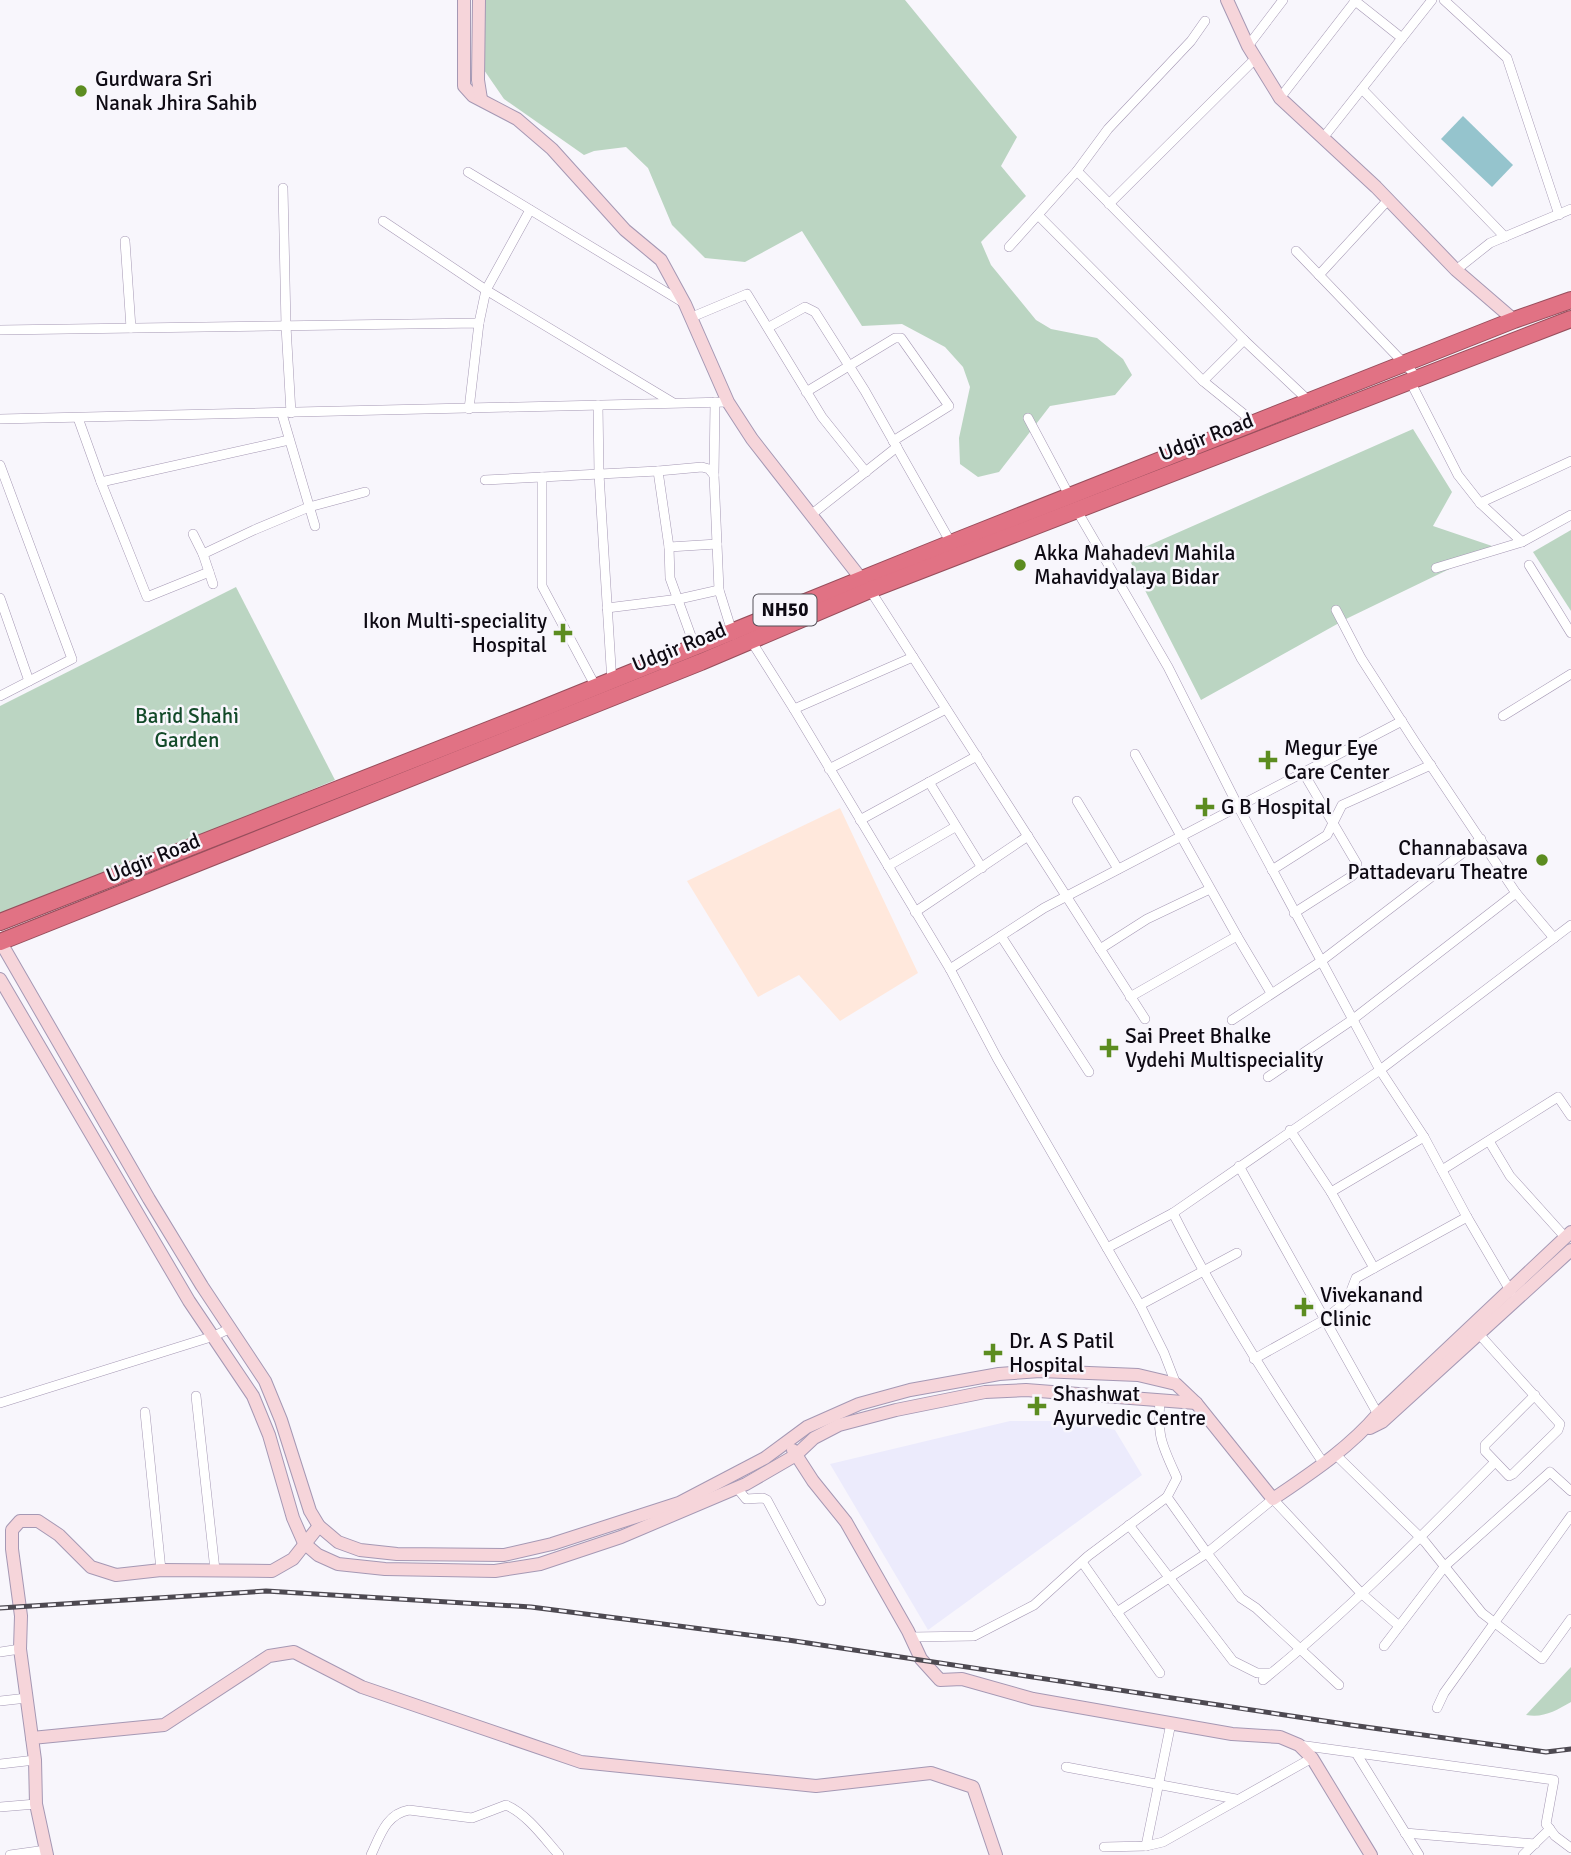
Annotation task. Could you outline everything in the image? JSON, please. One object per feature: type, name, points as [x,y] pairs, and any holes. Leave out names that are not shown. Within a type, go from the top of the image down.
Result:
[{"type":"highway","name":"Udgir Road","points":[[0,942],[740,636],[1073,503],[1255,423],[1571,300]]},
{"type":"highway","name":"Udgir Road","points":[[866,585],[951,543],[1268,435],[1571,319]]},
{"type":"highway","name":"Udgir Road","points":[[0,922],[606,691],[695,647],[740,636]]},
{"type":"main road","points":[[464,0],[464,86],[473,96],[517,119],[552,149],[625,230],[661,260],[692,317],[722,402],[866,585]]},
{"type":"main road","points":[[479,0],[478,80],[481,99]]},
{"type":"main road","points":[[1227,0],[1248,46],[1280,99],[1388,200],[1455,270],[1514,320]]},
{"type":"main road","points":[[0,942],[149,1199],[265,1381],[281,1420],[310,1511],[320,1527],[338,1542],[360,1550],[504,1555],[552,1544],[679,1503],[765,1458],[807,1427],[859,1404],[910,1390],[999,1374],[1040,1371],[1138,1375],[1176,1384],[1196,1403],[1273,1499],[1336,1455],[1479,1334],[1513,1295]]},
{"type":"main road","points":[[0,979],[168,1265],[253,1396],[269,1435],[293,1518],[304,1543],[318,1555],[338,1564],[385,1569],[495,1571],[540,1564],[621,1537],[737,1488],[796,1455],[814,1438],[839,1425],[985,1392],[1026,1390],[1196,1403]]},
{"type":"main road","points":[[1380,1418],[1569,1240]]},
{"type":"main road","points":[[787,1441],[813,1481],[846,1522],[911,1637],[920,1659],[940,1680],[962,1679],[1033,1699],[1232,1734],[1280,1737],[1299,1745],[1312,1758],[1371,1855]]},
{"type":"main road","points":[[47,1852],[36,1804],[35,1760],[20,1649],[21,1616],[12,1530],[20,1521],[38,1521],[59,1535],[91,1567],[116,1575],[161,1570],[272,1571],[293,1559],[320,1527]]},
{"type":"main road","points":[[32,1738],[164,1725],[270,1656],[294,1652],[362,1688],[581,1762],[816,1786],[931,1773],[973,1787],[996,1855]]},
{"type":"street","points":[[1248,46],[1283,0]]},
{"type":"street","points":[[1280,99],[1355,0],[1402,38]]},
{"type":"street","points":[[1323,138],[1432,0]]},
{"type":"street","points":[[1444,0],[1507,58],[1559,215]]},
{"type":"street","points":[[1009,247],[1077,172],[1108,129],[1191,41],[1205,21]]},
{"type":"street","points":[[1109,204],[1255,58]]},
{"type":"street","points":[[1362,89],[1505,237]]},
{"type":"street","points":[[468,172],[685,304]]},
{"type":"street","points":[[1077,172],[1244,341],[1310,402]]},
{"type":"street","points":[[283,188],[286,413],[289,440],[315,526]]},
{"type":"street","points":[[1319,275],[1388,200]]},
{"type":"street","points":[[1455,270],[1490,243],[1571,209]]},
{"type":"street","points":[[469,409],[479,323],[486,290],[530,210]]},
{"type":"street","points":[[1038,215],[1203,382],[1268,435]]},
{"type":"street","points":[[383,220],[486,290],[674,403]]},
{"type":"street","points":[[125,241],[131,328]]},
{"type":"street","points":[[1296,251],[1405,364],[1458,475],[1480,503],[1522,542]]},
{"type":"street","points":[[692,317],[747,293],[821,417],[866,472]]},
{"type":"street","points":[[769,327],[805,307],[811,309],[849,366],[951,543]]},
{"type":"street","points":[[0,330],[479,323]]},
{"type":"street","points":[[806,392],[895,338],[901,338],[949,406],[895,444],[866,472],[812,514]]},
{"type":"street","points":[[1203,382],[1244,341]]},
{"type":"street","points":[[0,419],[722,402],[713,475],[719,590],[740,636],[794,709],[950,969],[997,1058],[1140,1304],[1176,1384]]},
{"type":"street","points":[[598,405],[607,608],[606,691]]},
{"type":"street","points":[[78,418],[147,597],[209,572]]},
{"type":"street","points":[[1028,418],[1073,503],[1168,667],[1239,808],[1352,1020],[1380,1070],[1424,1137],[1513,1295]]},
{"type":"street","points":[[101,482],[289,440]]},
{"type":"street","points":[[1480,503],[1571,461]]},
{"type":"street","points":[[0,465],[72,659],[0,696]]},
{"type":"street","points":[[485,480],[702,467],[709,469],[713,475]]},
{"type":"street","points":[[658,471],[669,547],[670,578],[695,647]]},
{"type":"street","points":[[542,477],[542,586],[606,691]]},
{"type":"street","points":[[203,554],[309,507],[365,492]]},
{"type":"street","points":[[1436,568],[1522,542],[1571,515]]},
{"type":"street","points":[[193,534],[213,584]]},
{"type":"street","points":[[669,547],[717,544]]},
{"type":"street","points":[[1529,565],[1571,633]]},
{"type":"street","points":[[866,585],[1145,1019]]},
{"type":"street","points":[[607,608],[679,599],[719,590]]},
{"type":"street","points":[[0,598],[29,681]]},
{"type":"street","points":[[1336,610],[1361,658],[1431,765],[1516,893],[1553,938]]},
{"type":"street","points":[[794,709],[913,657]]},
{"type":"street","points":[[1503,716],[1571,674]]},
{"type":"street","points":[[829,769],[946,709]]},
{"type":"street","points":[[950,969],[1067,896],[1402,721]]},
{"type":"street","points":[[1135,754],[1271,993]]},
{"type":"street","points":[[860,820],[977,756]]},
{"type":"street","points":[[1272,870],[1326,835],[1342,805],[1431,765]]},
{"type":"street","points":[[1294,913],[1352,876],[1357,870],[1357,864],[1303,772]]},
{"type":"street","points":[[929,782],[982,867]]},
{"type":"street","points":[[1077,801],[1118,869]]},
{"type":"street","points":[[888,866],[956,827]]},
{"type":"street","points":[[915,912],[1028,836]]},
{"type":"street","points":[[1231,1020],[1320,962],[1481,839]]},
{"type":"street","points":[[1100,949],[1147,919],[1210,889]]},
{"type":"street","points":[[1268,1077],[1352,1020],[1516,893]]},
{"type":"street","points":[[1107,1248],[1173,1213],[1380,1070],[1571,925]]},
{"type":"street","points":[[1001,936],[1089,1072]]},
{"type":"street","points":[[1130,997],[1237,936]]},
{"type":"street","points":[[1442,1170],[1558,1097],[1571,1116]]},
{"type":"street","points":[[1290,1130],[1331,1192],[1374,1268]]},
{"type":"street","points":[[1331,1192],[1424,1137]]},
{"type":"street","points":[[1489,1141],[1510,1176],[1569,1240]]},
{"type":"street","points":[[1239,1167],[1380,1418]]},
{"type":"street","points":[[1173,1213],[1202,1271],[1254,1359],[1324,1464]]},
{"type":"street","points":[[1254,1359],[1324,1320],[1347,1301],[1356,1278],[1467,1217]]},
{"type":"street","points":[[1140,1304],[1237,1252]]},
{"type":"street","points":[[0,1403],[214,1336],[231,1328]]},
{"type":"street","points":[[1479,1334],[1535,1395],[1557,1419],[1560,1424],[1558,1430],[1513,1474],[1506,1474],[1485,1451],[1485,1445],[1535,1395]]},
{"type":"street","points":[[197,1396],[215,1570]]},
{"type":"street","points":[[911,1637],[974,1636],[1034,1605],[1082,1562],[1167,1497],[1177,1478],[1160,1441],[1160,1401]]},
{"type":"street","points":[[145,1412],[161,1570]]},
{"type":"street","points":[[1336,1455],[1421,1537],[1482,1613],[1542,1659],[1571,1619]]},
{"type":"street","points":[[1129,1525],[1233,1661],[1267,1676],[1300,1651],[1362,1593],[1494,1462]]},
{"type":"street","points":[[1384,1646],[1445,1566],[1550,1472],[1571,1491]]},
{"type":"street","points":[[737,1488],[747,1499],[767,1500],[821,1601]]},
{"type":"street","points":[[1167,1497],[1241,1598],[1256,1608],[1339,1685]]},
{"type":"street","points":[[1117,1612],[1168,1576],[1207,1553],[1273,1499],[1362,1593],[1399,1626]]},
{"type":"street","points":[[1437,1708],[1444,1693],[1571,1516]]},
{"type":"street","points":[[1082,1562],[1160,1673]]},
{"type":"street","points":[[0,1652],[20,1649]]},
{"type":"street","points":[[0,1701],[27,1698]]},
{"type":"street","points":[[1146,1846],[1171,1723]]},
{"type":"street","points":[[1299,1745],[1554,1780],[1546,1824],[1571,1848]]},
{"type":"street","points":[[1356,1752],[1419,1855]]},
{"type":"street","points":[[1104,1847],[1146,1846],[1163,1842],[1312,1758]]},
{"type":"street","points":[[0,1764],[35,1760]]},
{"type":"street","points":[[1066,1766],[1236,1799]]},
{"type":"street","points":[[0,1807],[36,1804]]},
{"type":"street","points":[[371,1855],[386,1824],[400,1812],[409,1810],[472,1818],[506,1805],[513,1808],[559,1855]]},
{"type":"street","points":[[1523,1855],[1550,1829]]},
{"type":"street","points":[[1405,1833],[1535,1844]]},
{"type":"street","points":[[10,1855],[47,1852]]},
{"type":"shaded area","points":[[840,808],[918,973],[840,1021],[799,975],[758,997],[687,881]]},
{"type":"shaded area","points":[[1010,1421],[1075,1421],[1115,1430],[1142,1475],[928,1630],[830,1464]]},
{"type":"green space","points":[[483,0],[905,0],[1017,137],[1001,166],[1026,196],[981,242],[991,265],[1036,320],[1051,329],[1097,338],[1123,359],[1132,375],[1115,395],[1050,406],[999,472],[978,477],[960,464],[959,438],[970,387],[963,367],[945,347],[902,324],[862,326],[802,231],[745,262],[705,258],[672,225],[648,168],[626,147],[584,155],[504,99],[484,70]]},
{"type":"green space","points":[[1413,429],[1452,492],[1433,526],[1495,547],[1348,618],[1201,700],[1127,555]]},
{"type":"green space","points":[[1571,530],[1571,611],[1533,552]]},
{"type":"green space","name":"Barid Shahi Garden","points":[[236,587],[335,780],[0,919],[0,706]]},
{"type":"green space","points":[[1571,1667],[1571,1702],[1544,1715],[1526,1715]]},
{"type":"water","points":[[1463,116],[1513,165],[1492,187],[1441,139]]},
{"type":"railway","points":[[0,1608],[266,1591],[531,1607],[788,1640],[1546,1752],[1571,1749]]},
{"type":"place","name":"Gurdwara Sri Nanak Jhira Sahib","points":[[81,91]]},
{"type":"place","name":"Akka Mahadevi Mahila Mahavidyalaya Bidar","points":[[1020,565]]},
{"type":"place","name":"Ikon Multi-speciality Hospital","points":[[563,633]]},
{"type":"place","name":"Megur Eye Care Center","points":[[1268,760]]},
{"type":"place","name":"G B Hospital","points":[[1205,807]]},
{"type":"place","name":"Channabasava Pattadevaru Theatre","points":[[1542,860]]},
{"type":"place","name":"Sai Preet Bhalke Vydehi Multispeciality","points":[[1109,1048]]},
{"type":"place","name":"Vivekanand Clinic","points":[[1304,1307]]},
{"type":"place","name":"Dr. A S Patil Hospital","points":[[993,1353]]},
{"type":"place","name":"Shashwat Ayurvedic Centre","points":[[1037,1406]]}]
